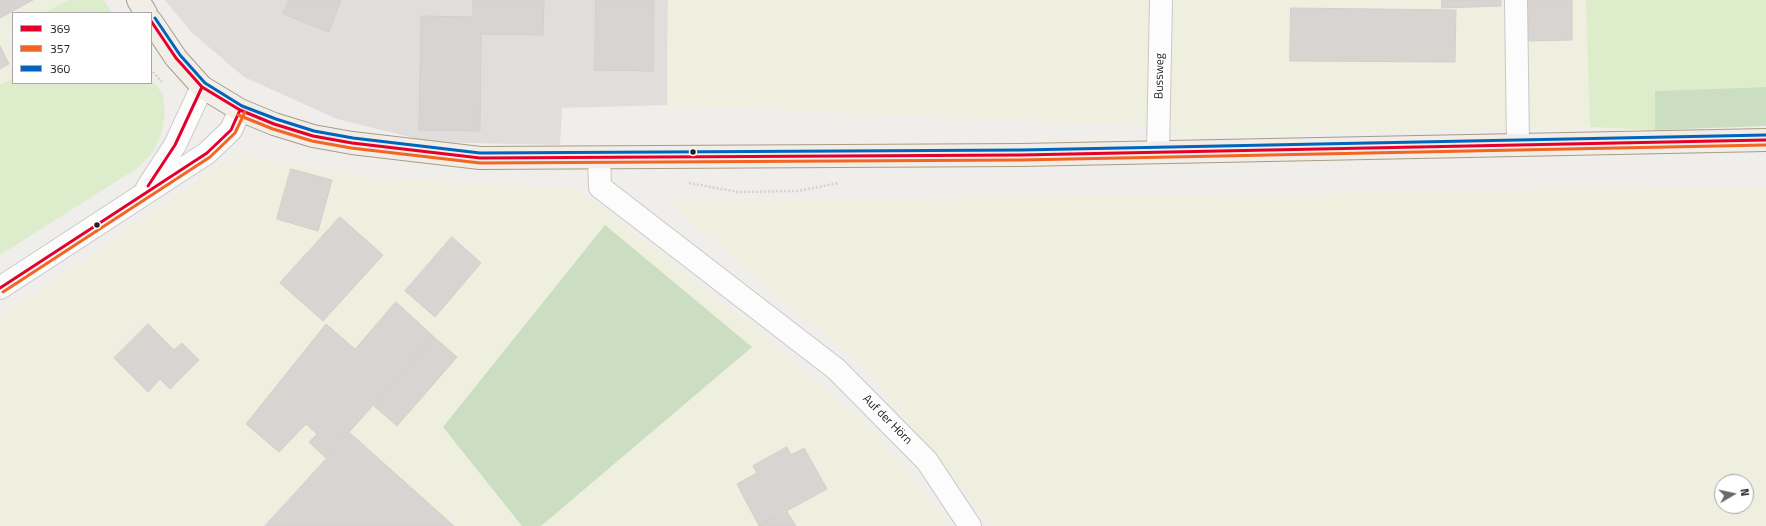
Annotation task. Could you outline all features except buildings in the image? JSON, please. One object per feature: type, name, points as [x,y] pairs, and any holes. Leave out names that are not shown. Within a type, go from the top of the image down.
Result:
[{"type":"main road","points":[[138,0],[145,12]]},
{"type":"main road","points":[[152,22],[176,58],[202,87],[240,110],[274,124],[313,136],[352,143],[480,158],[1021,155],[1766,140]]},
{"type":"street","name":"Bussweg","points":[[1158,152],[1161,0]]},
{"type":"street","points":[[1516,0],[1518,144]]},
{"type":"street","points":[[140,198],[175,145],[202,87]]},
{"type":"street","points":[[0,288],[207,153],[231,130],[240,110]]},
{"type":"street","name":"Auf der Hörn","points":[[599,158],[600,187],[836,369],[928,462],[970,526]]},
{"type":"shaded area","points":[[165,0],[668,0],[667,105],[562,108],[560,145],[430,142],[337,119],[244,77],[191,32]]},
{"type":"green space","points":[[0,0],[69,0],[45,12],[12,12],[12,28],[5,32],[12,47],[12,79],[0,85]]},
{"type":"green space","points":[[69,0],[104,0],[111,12],[45,12]]},
{"type":"green space","points":[[668,0],[1149,0],[1148,126],[667,105]]},
{"type":"green space","points":[[1174,0],[1586,0],[1590,127],[1170,136]]},
{"type":"green space","points":[[1586,0],[1766,0],[1766,87],[1655,91],[1655,130],[1590,127]]},
{"type":"green space","points":[[12,79],[12,84],[152,84],[152,81],[163,94],[165,114],[161,135],[153,152],[139,167],[0,255],[0,85]]},
{"type":"green space","points":[[1766,87],[1766,126],[1655,130],[1655,91]]},
{"type":"green space","points":[[249,156],[366,177],[578,189],[760,333],[870,428],[935,505],[947,526],[0,526],[0,319],[219,166]]},
{"type":"green space","points":[[1766,187],[1766,526],[991,526],[866,370],[668,202]]},
{"type":"green space","points":[[605,225],[752,347],[541,526],[522,526],[443,427]]},
{"type":"transit line","name":"360","points":[[155,18],[180,55],[205,83],[242,106],[314,131],[353,138],[480,153],[1021,150],[1766,135]]},
{"type":"transit line","name":"369","points":[[152,22],[176,58],[202,87],[240,110],[274,124],[313,136],[352,143],[480,158],[1021,155],[1766,140]]},
{"type":"transit line","name":"369","points":[[148,186],[175,145],[202,87]]},
{"type":"transit line","name":"369","points":[[0,288],[207,153],[231,130],[240,110]]},
{"type":"transit line","name":"357","points":[[3,292],[210,157],[235,133],[245,112]]},
{"type":"transit line","name":"357","points":[[238,115],[273,129],[312,141],[351,148],[480,163],[1021,160],[1766,145]]}]
